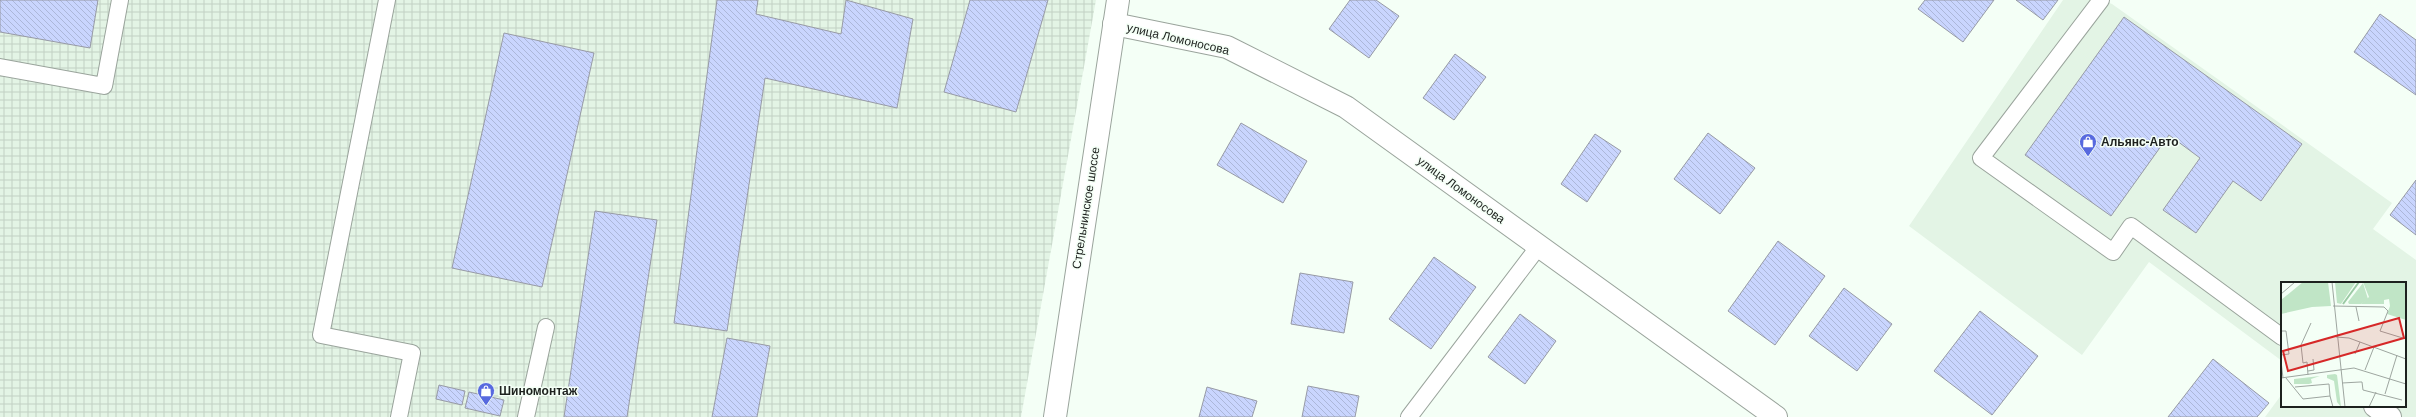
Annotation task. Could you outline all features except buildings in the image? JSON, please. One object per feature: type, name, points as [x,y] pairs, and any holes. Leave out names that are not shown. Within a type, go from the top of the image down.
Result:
[{"type":"street","name":"Стрельнинское шоссе","points":[[1055,417],[1118,0]]},
{"type":"street","name":"улица Ломоносова","points":[[1114,24],[1226,47],[1346,107],[1776,417]]},
{"type":"street","points":[[2376,407],[2390,417]]},
{"type":"lane","points":[[0,67],[104,86],[120,0]]},
{"type":"lane","points":[[387,0],[321,335],[412,353],[399,417]]},
{"type":"lane","points":[[2101,0],[1981,158],[2113,252],[2131,226],[2281,337]]},
{"type":"lane","points":[[1409,417],[1539,246]]},
{"type":"lane","points":[[526,417],[546,327]]},
{"type":"shaded area","points":[[0,0],[1096,0],[1021,417],[0,417]]},
{"type":"shaded area","points":[[2063,0],[2101,0],[2112,4],[2392,203],[2373,229],[2416,260],[2416,417],[2265,417],[2281,395],[2281,407],[2406,407],[2406,282],[2281,282],[2281,360],[2149,262],[2082,355],[1909,226]]},
{"type":"place","name":"Альянс-Авто","points":[[2088,157]]},
{"type":"place","name":"Шиномонтаж","points":[[486,406]]}]
